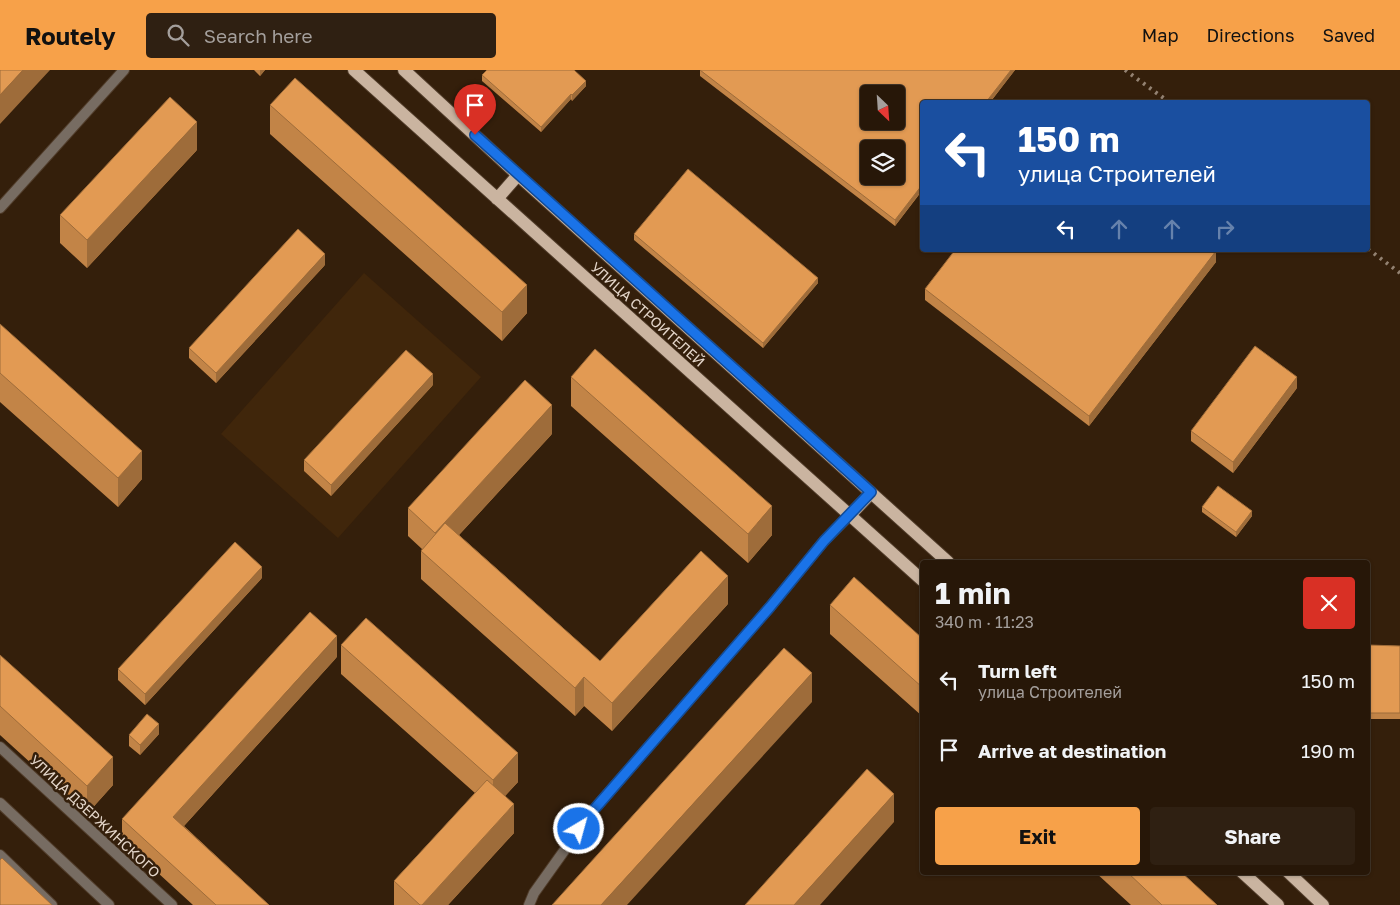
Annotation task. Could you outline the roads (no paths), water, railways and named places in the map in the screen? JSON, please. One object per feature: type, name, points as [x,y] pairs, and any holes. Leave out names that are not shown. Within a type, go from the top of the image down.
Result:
[{"type":"main road","name":"УЛИЦА СТРОИТЕЛЕЙ","points":[[354,70],[851,514],[920,578]]},
{"type":"main road","name":"УЛИЦА СТРОИТЕЛЕЙ","points":[[404,70],[946,560]]},
{"type":"main road","points":[[497,199],[518,175]]},
{"type":"main road","points":[[851,514],[871,492]]},
{"type":"main road","points":[[1245,875],[1278,905]]},
{"type":"main road","points":[[1291,875],[1323,905]]},
{"type":"street","points":[[0,208],[124,70]]},
{"type":"street","points":[[529,905],[534,892],[591,813],[770,607],[824,541],[851,514]]},
{"type":"street","name":"УЛИЦА ДЗЕРЖИНСКОГО","points":[[0,747],[172,905]]},
{"type":"street","points":[[0,803],[109,905]]},
{"type":"street","points":[[0,855],[52,905]]},
{"type":"railway","points":[[1125,70],[1166,100]]},
{"type":"railway","points":[[1370,250],[1400,273]]}]
